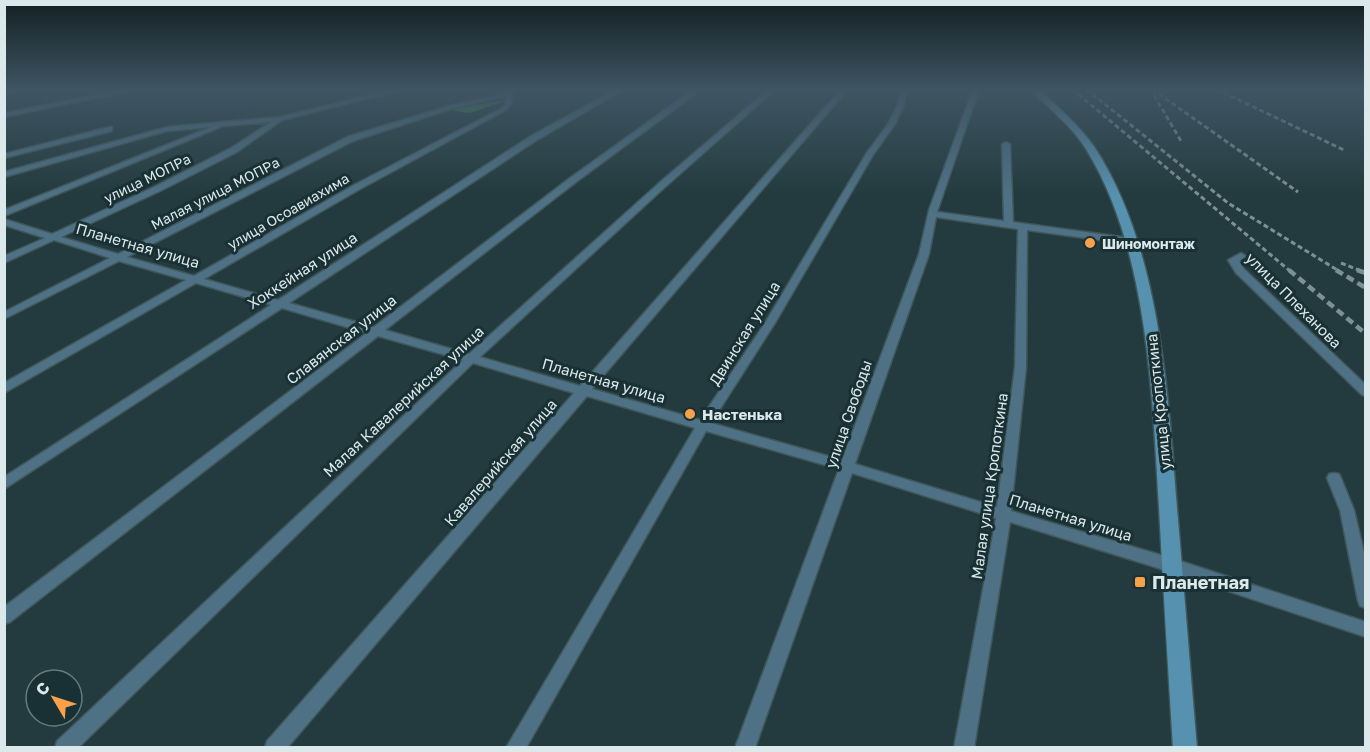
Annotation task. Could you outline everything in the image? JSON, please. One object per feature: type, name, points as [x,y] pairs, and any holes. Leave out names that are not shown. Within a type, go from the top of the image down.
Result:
[{"type":"main road","name":"улица Кропоткина","points":[[1070,124],[1094,155],[1129,241],[1154,340],[1160,395],[1185,747]]},
{"type":"street","points":[[4,175],[141,135],[215,124]]},
{"type":"street","points":[[4,213],[224,124]]},
{"type":"street","name":"улица МОПРа","points":[[4,260],[224,155],[272,124]]},
{"type":"street","name":"Малая улица МОПРа","points":[[4,316],[350,138],[395,124]]},
{"type":"street","name":"улица Осоавиахима","points":[[4,389],[357,188],[476,124]]},
{"type":"street","name":"Хоккейная улица","points":[[4,484],[280,302],[534,138],[559,124]]},
{"type":"street","name":"Славянская улица","points":[[4,617],[573,180],[651,124]]},
{"type":"street","name":"Малая Кавалерийская улица","points":[[64,747],[471,359],[661,186],[734,124]]},
{"type":"street","name":"Кавалерийская улица","points":[[274,747],[585,392],[729,220],[815,124]]},
{"type":"street","name":"Двинская улица","points":[[515,747],[703,425],[764,333],[870,154],[891,124]]},
{"type":"street","name":"улица Свободы","points":[[745,747],[924,254],[932,214],[964,124]]},
{"type":"street","points":[[4,156],[109,129]]},
{"type":"street","name":"Малая улица Кропоткина","points":[[964,747],[1005,514],[1019,385],[1023,295],[1006,144]]},
{"type":"street","points":[[932,214],[1129,241]]},
{"type":"street","name":"Планетная улица","points":[[4,222],[120,258],[280,302],[1005,514],[1172,565],[1365,630]]},
{"type":"street","name":"улица Плеханова","points":[[1241,256],[1233,260],[1239,271],[1365,392]]},
{"type":"street","points":[[1334,478],[1347,510],[1365,601]]},
{"type":"railway","points":[[1114,124],[1290,271]]},
{"type":"railway","points":[[1130,124],[1228,203],[1339,271]]},
{"type":"railway","points":[[1171,124],[1181,141]]},
{"type":"railway","points":[[1202,124],[1298,192]]},
{"type":"railway","points":[[1290,124],[1346,151]]},
{"type":"railway","points":[[1341,263],[1361,271]]},
{"type":"railway","points":[[1289,270],[1366,334]]},
{"type":"railway","points":[[1336,270],[1366,288]]},
{"type":"railway","points":[[1357,270],[1366,273]]},
{"type":"place","name":"Шиномонтаж","points":[[1090,243]]},
{"type":"place","name":"Настенька","points":[[690,414]]},
{"type":"place","name":"Планетная","points":[[1140,582]]}]
